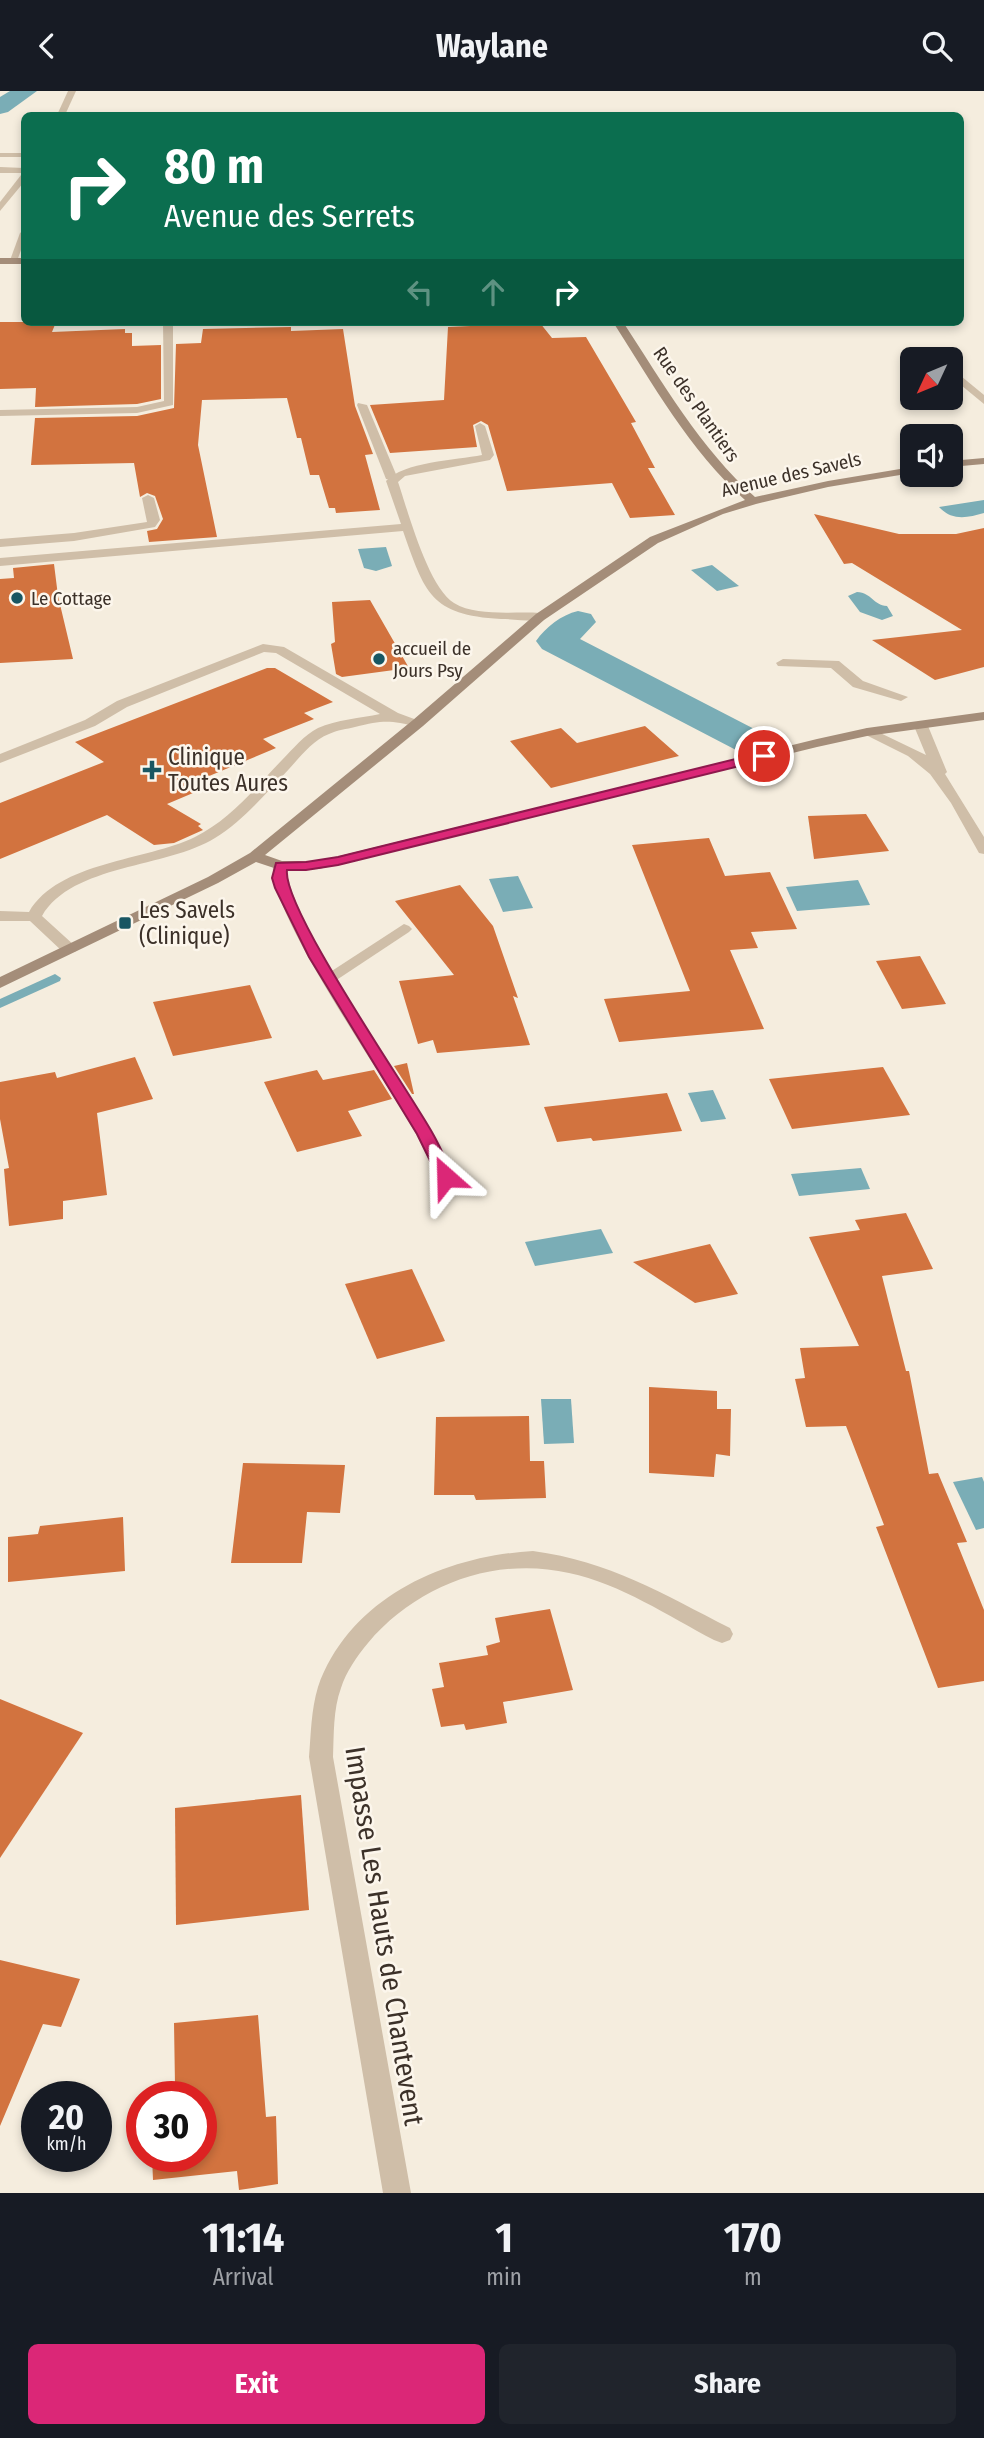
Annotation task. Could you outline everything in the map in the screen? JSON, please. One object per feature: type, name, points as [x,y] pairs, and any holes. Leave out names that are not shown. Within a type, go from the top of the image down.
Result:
[{"type":"street","points":[[62,112],[72,91]]},
{"type":"street","points":[[0,155],[21,155]]},
{"type":"street","points":[[0,170],[21,171]]},
{"type":"street","points":[[0,208],[21,181]]},
{"type":"street","points":[[12,261],[21,240]]},
{"type":"street","points":[[0,261],[21,261]]},
{"type":"street","points":[[0,413],[137,410],[169,403],[168,326]]},
{"type":"street","name":"Rue des Plantiers","points":[[621,326],[694,434],[736,488],[753,501]]},
{"type":"street","points":[[963,382],[984,401]]},
{"type":"street","points":[[362,405],[435,593],[447,605],[468,611],[540,617]]},
{"type":"street","points":[[392,479],[401,473],[486,458],[488,455],[480,426]]},
{"type":"street","points":[[963,463],[984,461]]},
{"type":"street","name":"Avenue des Savels","points":[[0,983],[213,880],[255,856],[418,723],[540,617],[654,540],[719,512],[753,501],[828,484],[900,472]]},
{"type":"street","points":[[0,543],[74,537],[151,525],[154,520],[148,498]]},
{"type":"street","points":[[0,562],[409,527]]},
{"type":"street","points":[[0,759],[90,723],[122,704],[263,648],[279,650],[393,716],[418,723]]},
{"type":"street","points":[[783,663],[834,664],[858,684],[901,697]]},
{"type":"street","points":[[34,917],[44,903],[87,876],[122,863],[198,842],[212,835],[308,741],[323,731],[393,716]]},
{"type":"street","points":[[255,856],[280,866],[306,866],[338,861],[867,733],[984,716]]},
{"type":"street","points":[[921,726],[944,782],[984,850]]},
{"type":"street","points":[[867,733],[915,754],[927,762],[944,782]]},
{"type":"street","points":[[280,866],[282,888],[329,978],[425,1134],[446,1177]]},
{"type":"street","points":[[0,916],[34,917],[69,949]]},
{"type":"street","points":[[329,978],[404,929]]},
{"type":"street","name":"Impasse Les Hauts de Chantevent","points":[[397,2193],[321,1757],[323,1713],[332,1679],[356,1641],[387,1609],[426,1583],[476,1565],[503,1560],[529,1558],[569,1564],[623,1584],[722,1634]]},
{"type":"water","points":[[984,500],[984,513],[972,516],[949,515],[939,507]]},
{"type":"water","points":[[386,547],[392,566],[376,571],[364,568],[358,549]]},
{"type":"water","points":[[712,565],[739,586],[717,591],[691,570]]},
{"type":"water","points":[[857,592],[887,606],[893,616],[882,620],[860,612],[848,596]]},
{"type":"water","points":[[518,876],[533,908],[503,912],[489,879]]},
{"type":"water","points":[[858,880],[870,905],[797,911],[786,887]]},
{"type":"water","points":[[713,1090],[726,1119],[701,1122],[688,1093]]},
{"type":"water","points":[[861,1168],[870,1189],[799,1196],[791,1174]]},
{"type":"water","points":[[601,1229],[613,1253],[535,1266],[525,1242]]},
{"type":"water","points":[[541,1399],[571,1399],[574,1443],[544,1444]]},
{"type":"water","points":[[982,1477],[984,1528],[976,1530],[953,1482]]},
{"type":"building","points":[[0,322],[21,322],[21,326],[54,326],[52,332],[125,329],[125,333],[132,333],[132,346],[161,345],[161,399],[137,404],[35,407],[36,388],[0,389]]},
{"type":"building","points":[[542,326],[552,338],[586,337],[636,422],[631,423],[655,468],[648,468],[675,515],[630,518],[612,483],[507,491],[488,425],[481,421],[473,425],[477,447],[390,453],[370,405],[444,400],[448,327]]},
{"type":"building","points":[[291,327],[291,331],[343,329],[355,406],[373,454],[365,455],[380,510],[336,513],[335,508],[329,508],[319,475],[310,475],[287,398],[202,400],[198,445],[217,537],[149,542],[147,531],[157,529],[163,519],[155,496],[147,493],[140,497],[134,463],[31,465],[35,418],[137,416],[174,408],[176,344],[201,343],[203,329]]},
{"type":"building","points":[[814,514],[899,534],[956,534],[984,528],[984,667],[935,680],[872,640],[962,630],[852,563],[844,564]]},
{"type":"building","points":[[54,564],[58,596],[73,659],[0,663],[0,579],[14,578],[13,568]]},
{"type":"building","points":[[370,600],[409,668],[342,677],[336,674],[331,644],[335,642],[332,602]]},
{"type":"building","name":"Clinique Toutes Aures","points":[[267,668],[275,668],[333,702],[304,713],[314,719],[263,739],[276,748],[202,779],[212,785],[167,804],[201,824],[198,826],[203,830],[174,843],[154,845],[107,815],[0,859],[0,803],[104,762],[75,742]]},
{"type":"building","points":[[645,726],[679,756],[551,788],[510,741],[561,728],[577,743]]},
{"type":"building","points":[[866,814],[889,851],[814,859],[808,816]]},
{"type":"building","points":[[709,838],[725,876],[770,872],[797,929],[751,932],[758,948],[730,950],[764,1029],[619,1042],[604,999],[690,991],[632,845]]},
{"type":"building","points":[[460,885],[493,926],[518,998],[513,996],[530,1045],[437,1053],[433,1040],[418,1044],[399,981],[454,975],[395,901]]},
{"type":"building","points":[[920,956],[946,1004],[902,1009],[876,961]]},
{"type":"building","points":[[250,985],[272,1038],[173,1056],[153,1002]]},
{"type":"building","points":[[135,1057],[153,1099],[97,1113],[107,1195],[63,1201],[63,1219],[9,1226],[4,1169],[9,1168],[0,1119],[0,1082],[55,1072],[57,1078]]},
{"type":"building","points":[[407,1063],[414,1094],[394,1066]]},
{"type":"building","points":[[883,1067],[910,1115],[792,1129],[769,1079]]},
{"type":"building","points":[[317,1070],[323,1080],[374,1070],[392,1099],[348,1111],[362,1136],[297,1152],[264,1082]]},
{"type":"building","points":[[667,1093],[682,1131],[593,1141],[591,1138],[557,1142],[544,1107]]},
{"type":"building","points":[[906,1213],[933,1269],[882,1276],[906,1371],[909,1371],[929,1474],[938,1473],[967,1542],[957,1543],[984,1610],[984,1681],[938,1688],[876,1527],[884,1525],[846,1426],[806,1427],[795,1379],[805,1378],[800,1348],[859,1346],[809,1237],[860,1230],[855,1220]]},
{"type":"building","points":[[710,1244],[738,1294],[695,1303],[633,1262]]},
{"type":"building","points":[[412,1269],[445,1341],[377,1359],[345,1284]]},
{"type":"building","points":[[649,1387],[717,1391],[717,1409],[731,1409],[730,1456],[716,1454],[714,1477],[649,1473]]},
{"type":"building","points":[[529,1416],[530,1461],[544,1461],[546,1498],[476,1500],[474,1495],[434,1495],[436,1417]]},
{"type":"building","points":[[243,1463],[345,1465],[340,1513],[307,1512],[302,1563],[231,1563]]},
{"type":"building","points":[[123,1517],[125,1571],[8,1582],[8,1537],[38,1534],[40,1526]]},
{"type":"building","points":[[550,1609],[573,1690],[503,1702],[507,1723],[466,1730],[464,1724],[441,1727],[432,1689],[444,1687],[439,1663],[488,1655],[486,1646],[500,1642],[495,1618]]},
{"type":"building","points":[[0,1699],[83,1733],[0,1858]]},
{"type":"building","points":[[301,1795],[309,1910],[176,1925],[175,1808]]},
{"type":"building","points":[[0,1960],[80,1979],[61,2027],[43,2024],[0,2126]]},
{"type":"building","points":[[258,2015],[266,2117],[276,2116],[278,2184],[239,2190],[237,2171],[153,2180],[153,2172],[217,2172],[217,2081],[175,2081],[174,2023]]},
{"type":"waterway","points":[[0,107],[26,91]]},
{"type":"waterway","points":[[578,622],[555,641],[750,742]]},
{"type":"waterway","points":[[0,1004],[55,978]]},
{"type":"place","name":"Le Cottage","points":[[17,598]]},
{"type":"place","name":"accueil de Jours Psy","points":[[379,659]]},
{"type":"place","name":"Clinique Toutes Aures","points":[[152,770]]},
{"type":"place","name":"Les Savels (Clinique)","points":[[125,923]]},
{"type":"route","points":[[446,1177],[425,1134],[317,957],[282,888],[280,866],[319,865],[338,861],[764,756]]}]
